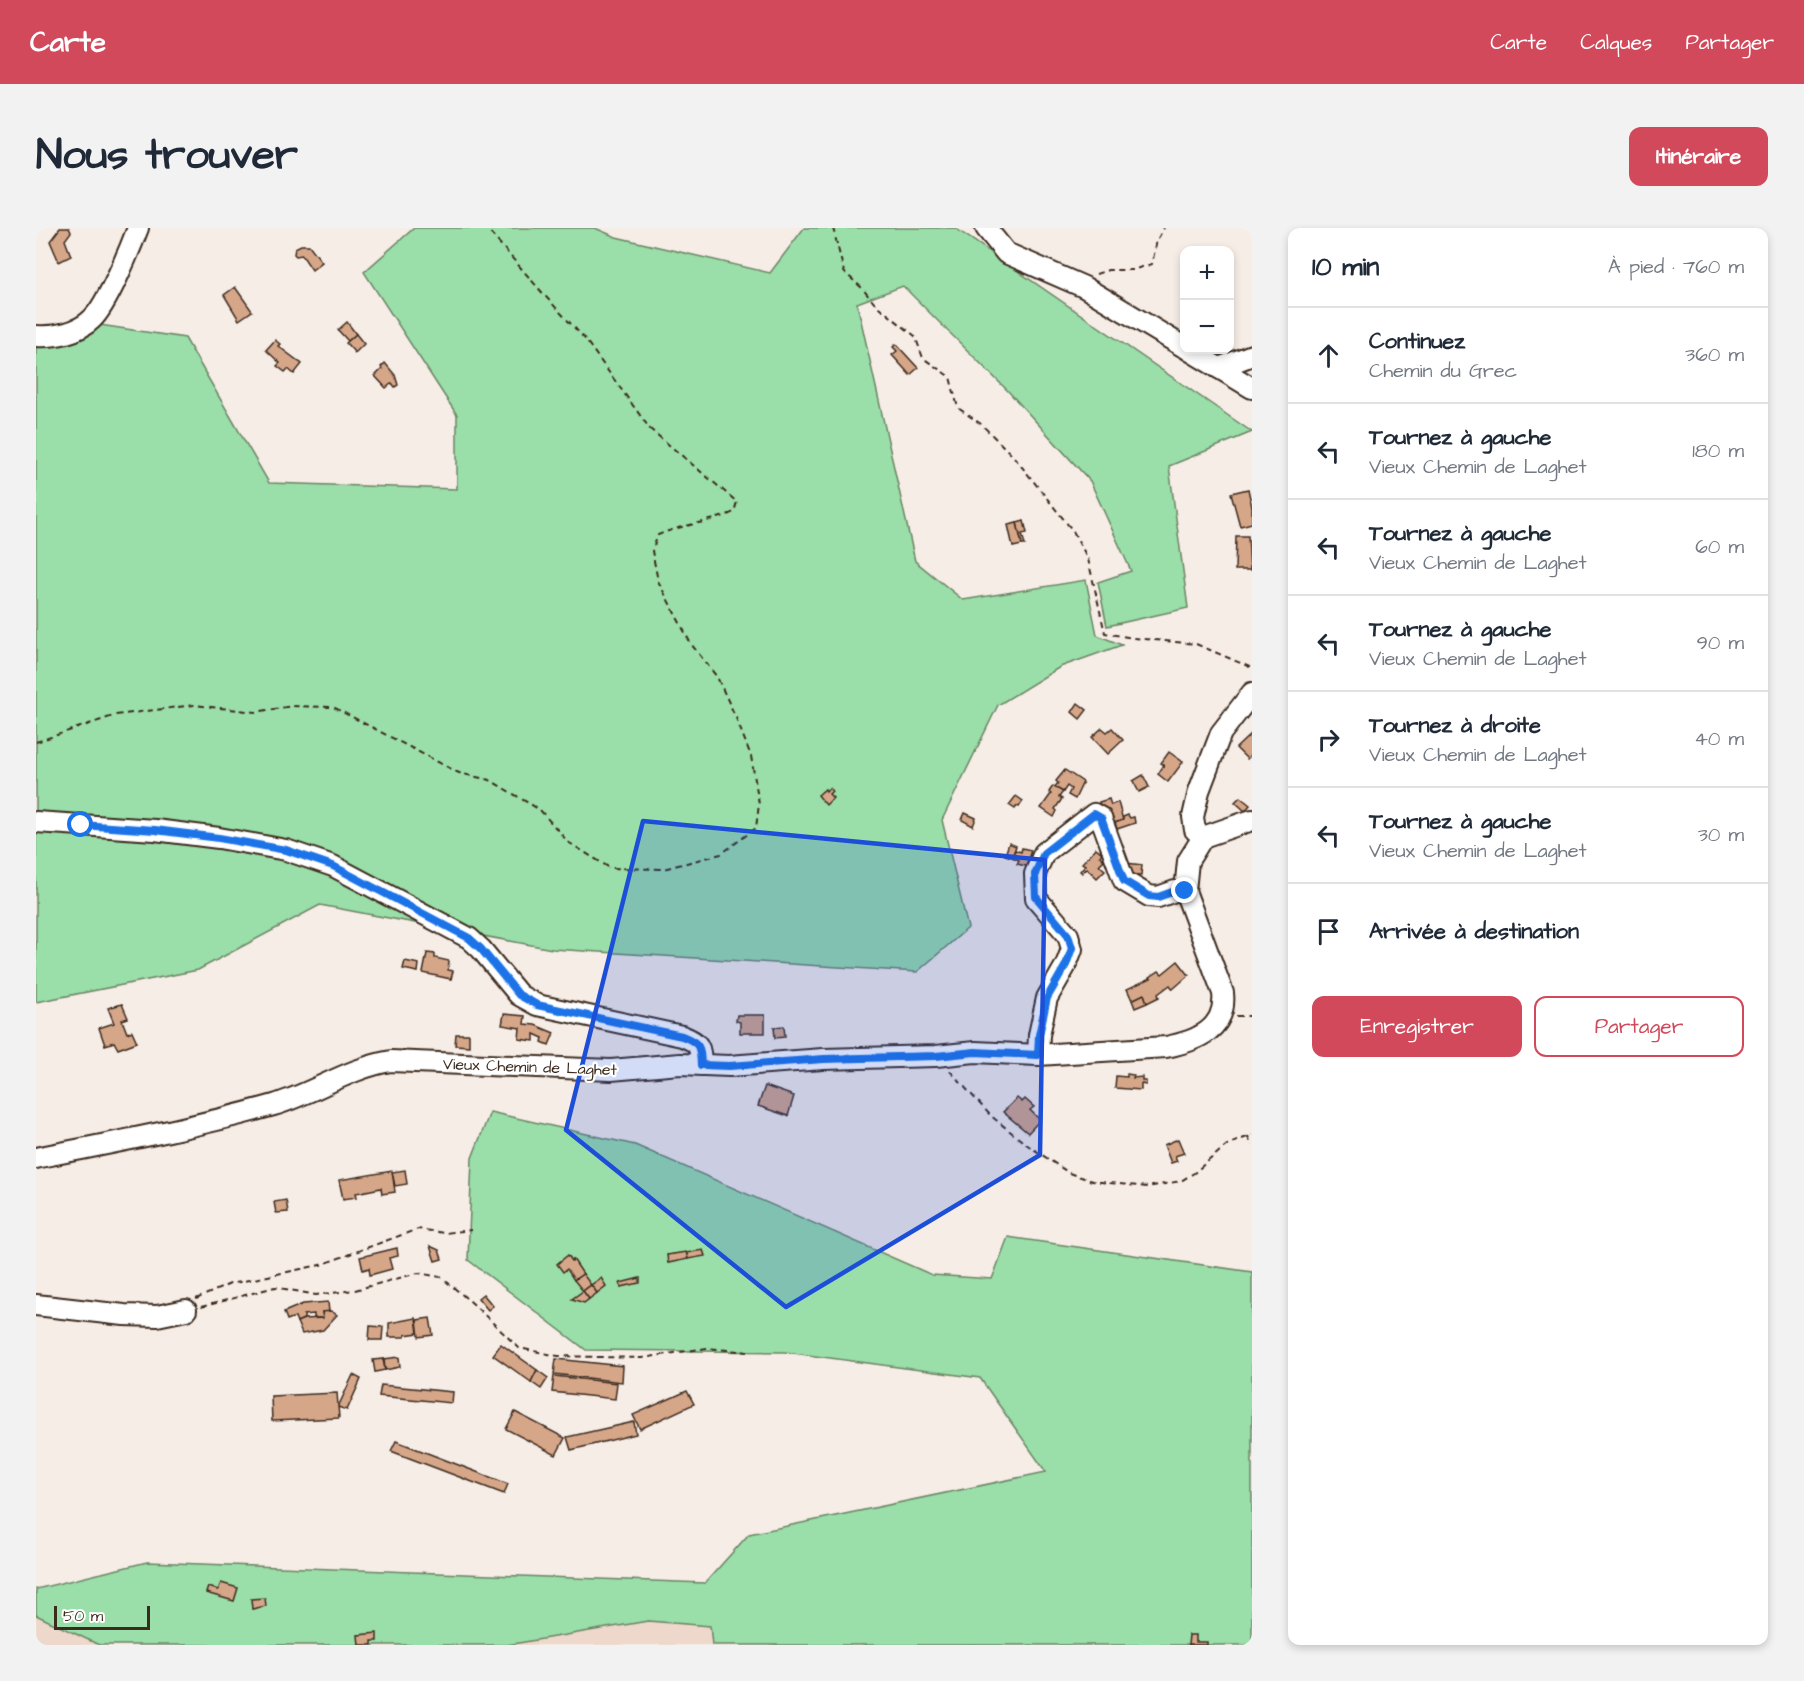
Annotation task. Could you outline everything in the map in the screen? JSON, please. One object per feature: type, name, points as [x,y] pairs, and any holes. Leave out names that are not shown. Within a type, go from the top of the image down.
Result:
[{"type":"street","points":[[36,336],[66,333],[92,319],[106,298],[138,228]]},
{"type":"street","points":[[986,228],[1006,253],[1084,287],[1180,344]]},
{"type":"street","points":[[1196,354],[1252,388]]},
{"type":"street","points":[[1219,368],[1252,355]]},
{"type":"street","points":[[1203,837],[1195,830],[1193,818],[1199,791],[1221,733],[1252,693]]},
{"type":"street","points":[[1038,1055],[1039,1035],[1047,998],[1066,965],[1072,948],[1068,935],[1036,897],[1035,874],[1044,853],[1094,814],[1101,818],[1124,881],[1149,896],[1158,897],[1175,891],[1185,891],[1188,861],[1203,837],[1252,820]]},
{"type":"street","points":[[36,822],[155,830],[219,838],[286,850],[333,866],[469,938],[519,995],[537,1005],[694,1040],[700,1047],[701,1065]]},
{"type":"street","name":"Vieux Chemin de Laghet","points":[[36,1158],[155,1134],[277,1104],[372,1064],[391,1061],[611,1070],[680,1064],[729,1066],[975,1052],[1038,1055],[1166,1047],[1185,1043],[1211,1028],[1221,1016],[1224,1004],[1223,993],[1185,891]]},
{"type":"street","points":[[36,1305],[124,1315],[157,1316],[186,1310]]},
{"type":"path","points":[[36,742],[116,715],[194,705],[256,712],[292,706],[333,707],[459,773],[489,780],[540,810],[568,842],[610,868],[663,869],[721,854],[756,828],[759,804],[752,756],[717,677],[691,644],[658,581],[652,551],[658,535],[672,528],[720,519],[734,512],[737,502],[650,429],[584,338],[486,228]]},
{"type":"path","points":[[833,228],[844,272],[861,286],[874,304],[915,336],[922,358],[950,377],[958,408],[981,424],[1014,457],[1073,531],[1088,559],[1105,633],[1196,644],[1252,668]]},
{"type":"path","points":[[1084,287],[1093,276],[1108,270],[1132,270],[1152,264],[1157,240],[1164,228]]},
{"type":"path","points":[[936,1056],[991,1116],[1026,1144],[1069,1173],[1092,1180],[1147,1187],[1180,1180],[1194,1173],[1227,1145],[1252,1135]]},
{"type":"path","points":[[1248,1136],[1252,1146]]},
{"type":"path","points":[[186,1310],[199,1297],[230,1284],[320,1265],[418,1229],[444,1233],[471,1230]]},
{"type":"path","points":[[186,1310],[275,1287],[316,1295],[355,1290],[418,1273],[441,1277],[519,1348],[558,1356],[642,1358],[707,1348],[748,1352]]},
{"type":"highlighted area","points":[[643,821],[1045,860],[1040,1155],[786,1307],[566,1130]]},
{"type":"shaded area","points":[[36,1615],[99,1645],[36,1645]]},
{"type":"shaded area","points":[[648,1621],[710,1626],[712,1645],[507,1645]]},
{"type":"green space","points":[[414,228],[595,228],[616,237],[770,273],[804,228],[955,228],[1252,432],[1169,466],[1188,608],[1107,626],[1098,582],[1131,571],[1090,481],[1008,391],[903,286],[857,303],[915,561],[963,600],[1086,580],[1097,635],[1122,645],[1060,667],[998,705],[942,820],[968,928],[917,972],[552,949],[320,905],[198,970],[36,1002],[36,341],[100,325],[185,338],[269,483],[457,489],[457,415],[364,272]]},
{"type":"green space","points":[[490,1112],[635,1145],[932,1275],[992,1279],[1008,1237],[1252,1272],[1252,1645],[712,1645],[710,1626],[648,1621],[507,1645],[99,1645],[36,1615],[36,1589],[147,1562],[705,1583],[749,1534],[1046,1472],[980,1378],[785,1352],[586,1350],[468,1260],[472,1158]]},
{"type":"building","points":[[60,228],[69,228],[71,232],[65,240],[71,256],[59,262],[50,241]]},
{"type":"building","points":[[309,245],[322,262],[312,270],[302,255],[294,254],[295,248]]},
{"type":"building","points":[[235,287],[252,311],[239,320],[224,295]]},
{"type":"building","points":[[347,322],[356,334],[348,341],[338,330]]},
{"type":"building","points":[[356,334],[364,344],[355,353],[346,343]]},
{"type":"building","points":[[275,340],[280,344],[278,346],[302,364],[294,374],[288,369],[285,372],[277,366],[280,363],[266,350]]},
{"type":"building","points":[[896,344],[918,368],[910,375],[892,355],[897,351],[893,347]]},
{"type":"building","points":[[385,363],[395,375],[398,385],[395,387],[392,383],[386,388],[375,376]]},
{"type":"building","points":[[1248,489],[1252,507],[1252,523],[1240,526],[1231,493]]},
{"type":"building","points":[[1024,521],[1027,533],[1022,534],[1025,545],[1022,545],[1017,523]]},
{"type":"building","points":[[1017,523],[1022,545],[1013,547],[1008,525]]},
{"type":"building","points":[[1236,536],[1248,536],[1250,570],[1235,570]]},
{"type":"building","points":[[1078,703],[1087,710],[1080,719],[1072,712]]},
{"type":"building","points":[[1102,728],[1107,732],[1112,728],[1123,740],[1108,754],[1092,737]]},
{"type":"building","points":[[1252,733],[1252,754],[1247,759],[1236,748]]},
{"type":"building","points":[[1169,752],[1183,762],[1168,782],[1158,774],[1164,765],[1161,763]]},
{"type":"building","points":[[1065,770],[1083,782],[1075,799],[1068,795],[1071,789],[1067,786],[1063,792],[1054,788],[1058,783],[1056,781]]},
{"type":"building","points":[[1143,775],[1149,787],[1139,792],[1133,781]]},
{"type":"building","points":[[1053,786],[1063,792],[1059,797],[1062,799],[1055,809],[1057,811],[1054,817],[1041,808],[1051,794],[1049,792]]},
{"type":"building","points":[[829,788],[832,791],[829,794],[833,798],[826,805],[818,795]]},
{"type":"building","points":[[1016,796],[1023,801],[1015,809],[1009,805]]},
{"type":"building","points":[[1240,797],[1250,805],[1245,811],[1235,802]]},
{"type":"building","points":[[1109,799],[1111,805],[1118,802],[1123,820],[1107,826],[1099,802]]},
{"type":"building","points":[[965,813],[976,818],[973,826],[962,820]]},
{"type":"building","points":[[1128,815],[1130,818],[1134,817],[1135,823],[1117,829],[1115,823]]},
{"type":"building","points":[[1009,843],[1016,846],[1012,857],[1005,855]]},
{"type":"building","points":[[1022,848],[1031,850],[1026,866],[1017,864],[1019,860],[1012,857],[1015,850],[1021,852]]},
{"type":"building","points":[[1096,848],[1102,853],[1100,856],[1104,860],[1099,865],[1105,870],[1097,878],[1087,868],[1082,873],[1080,871],[1085,865],[1082,863]]},
{"type":"building","points":[[1126,863],[1142,865],[1141,875],[1125,874]]},
{"type":"building","points":[[427,953],[435,954],[435,958],[449,961],[448,970],[453,971],[451,979],[423,973]]},
{"type":"building","points":[[405,961],[419,964],[418,972],[403,969]]},
{"type":"building","points":[[1178,961],[1189,975],[1173,989],[1170,985],[1158,994],[1159,997],[1147,1003],[1144,994],[1132,1000],[1127,989],[1151,978],[1159,971],[1162,974]]},
{"type":"building","points":[[1144,994],[1147,1003],[1135,1008],[1132,1000]]},
{"type":"building","points":[[122,1004],[128,1018],[122,1020],[127,1033],[132,1031],[137,1042],[118,1049],[114,1042],[105,1045],[99,1028],[114,1023],[108,1008]]},
{"type":"building","points":[[504,1014],[525,1016],[524,1024],[535,1025],[554,1033],[549,1045],[542,1042],[543,1038],[534,1034],[534,1041],[519,1039],[520,1028],[502,1025]]},
{"type":"building","points":[[737,1015],[765,1015],[765,1033],[740,1033],[740,1022],[736,1021]]},
{"type":"building","points":[[784,1026],[785,1037],[775,1038],[774,1027]]},
{"type":"building","points":[[456,1034],[469,1034],[469,1046],[455,1045]]},
{"type":"building","points":[[1127,1074],[1134,1075],[1133,1078],[1142,1077],[1146,1085],[1141,1084],[1141,1090],[1115,1088],[1116,1076],[1127,1077]]},
{"type":"building","points":[[765,1086],[794,1096],[788,1116],[758,1106]]},
{"type":"building","points":[[1017,1098],[1022,1102],[1025,1099],[1034,1107],[1030,1110],[1040,1120],[1028,1133],[1003,1112]]},
{"type":"building","points":[[1178,1139],[1184,1153],[1175,1156],[1177,1161],[1171,1163],[1164,1145]]},
{"type":"building","points":[[405,1170],[407,1184],[395,1186],[392,1172]]},
{"type":"building","points":[[392,1171],[395,1192],[382,1194],[381,1188],[356,1193],[357,1197],[343,1199],[339,1180]]},
{"type":"building","points":[[286,1200],[288,1212],[276,1213],[274,1202]]},
{"type":"building","points":[[430,1246],[439,1250],[442,1259],[435,1261]]},
{"type":"building","points":[[397,1248],[398,1256],[389,1258],[392,1269],[370,1275],[369,1268],[363,1270],[360,1257]]},
{"type":"building","points":[[703,1250],[705,1256],[688,1259],[686,1253]]},
{"type":"building","points":[[686,1252],[688,1259],[668,1263],[667,1255]]},
{"type":"building","points":[[568,1255],[583,1274],[574,1280],[567,1269],[563,1272],[557,1264]]},
{"type":"building","points":[[583,1274],[591,1285],[583,1291],[574,1280]]},
{"type":"building","points":[[601,1278],[606,1286],[597,1293],[591,1285]]},
{"type":"building","points":[[640,1278],[640,1283],[621,1287],[620,1283]]},
{"type":"building","points":[[591,1285],[597,1293],[589,1299],[583,1291]]},
{"type":"building","points":[[583,1291],[589,1299],[584,1303],[572,1299]]},
{"type":"building","points":[[483,1294],[493,1306],[488,1310],[478,1298]]},
{"type":"building","points":[[328,1302],[329,1312],[322,1312],[323,1318],[314,1318],[314,1314],[304,1315],[304,1319],[297,1322],[295,1317],[287,1320],[284,1312],[303,1304]]},
{"type":"building","points":[[331,1311],[337,1315],[323,1330],[302,1334],[297,1322],[304,1319],[323,1318],[322,1312]]},
{"type":"building","points":[[416,1318],[418,1333],[405,1335],[405,1337],[389,1337],[389,1323]]},
{"type":"building","points":[[430,1318],[433,1335],[419,1337],[417,1320]]},
{"type":"building","points":[[370,1326],[383,1327],[382,1340],[369,1340]]},
{"type":"building","points":[[501,1344],[537,1370],[531,1382],[493,1355]]},
{"type":"building","points":[[399,1357],[400,1367],[385,1370],[384,1359]]},
{"type":"building","points":[[383,1359],[385,1370],[375,1372],[373,1360]]},
{"type":"building","points":[[556,1359],[623,1366],[622,1382],[554,1374]]},
{"type":"building","points":[[537,1370],[548,1378],[541,1389],[531,1382]]},
{"type":"building","points":[[353,1375],[361,1379],[347,1410],[338,1407]]},
{"type":"building","points":[[554,1376],[617,1383],[615,1399],[552,1392]]},
{"type":"building","points":[[381,1385],[453,1392],[452,1403],[379,1396]]},
{"type":"building","points":[[687,1391],[694,1404],[640,1429],[633,1415]]},
{"type":"building","points":[[337,1393],[339,1418],[272,1421],[271,1396]]},
{"type":"building","points":[[515,1412],[565,1438],[556,1455],[506,1429]]},
{"type":"building","points":[[634,1422],[636,1434],[571,1450],[567,1437]]},
{"type":"building","points":[[396,1441],[508,1484],[504,1494],[391,1451]]},
{"type":"building","points":[[221,1583],[238,1588],[234,1601],[206,1593],[208,1587],[218,1590]]},
{"type":"building","points":[[265,1598],[266,1606],[252,1609],[251,1599]]},
{"type":"building","points":[[377,1633],[377,1641],[372,1641],[372,1645],[359,1645],[358,1635]]},
{"type":"building","points":[[1189,1635],[1196,1635],[1196,1642],[1207,1642],[1207,1645],[1188,1645]]},
{"type":"route","points":[[81,825],[155,830],[219,838],[286,850],[333,866],[469,938],[519,995],[537,1005],[694,1040],[700,1047],[701,1065],[729,1066],[975,1052],[1038,1055],[1039,1035],[1047,998],[1066,965],[1072,948],[1068,935],[1036,897],[1035,874],[1044,853],[1094,814],[1101,818],[1124,881],[1149,896],[1158,897],[1175,891],[1185,891]]}]
